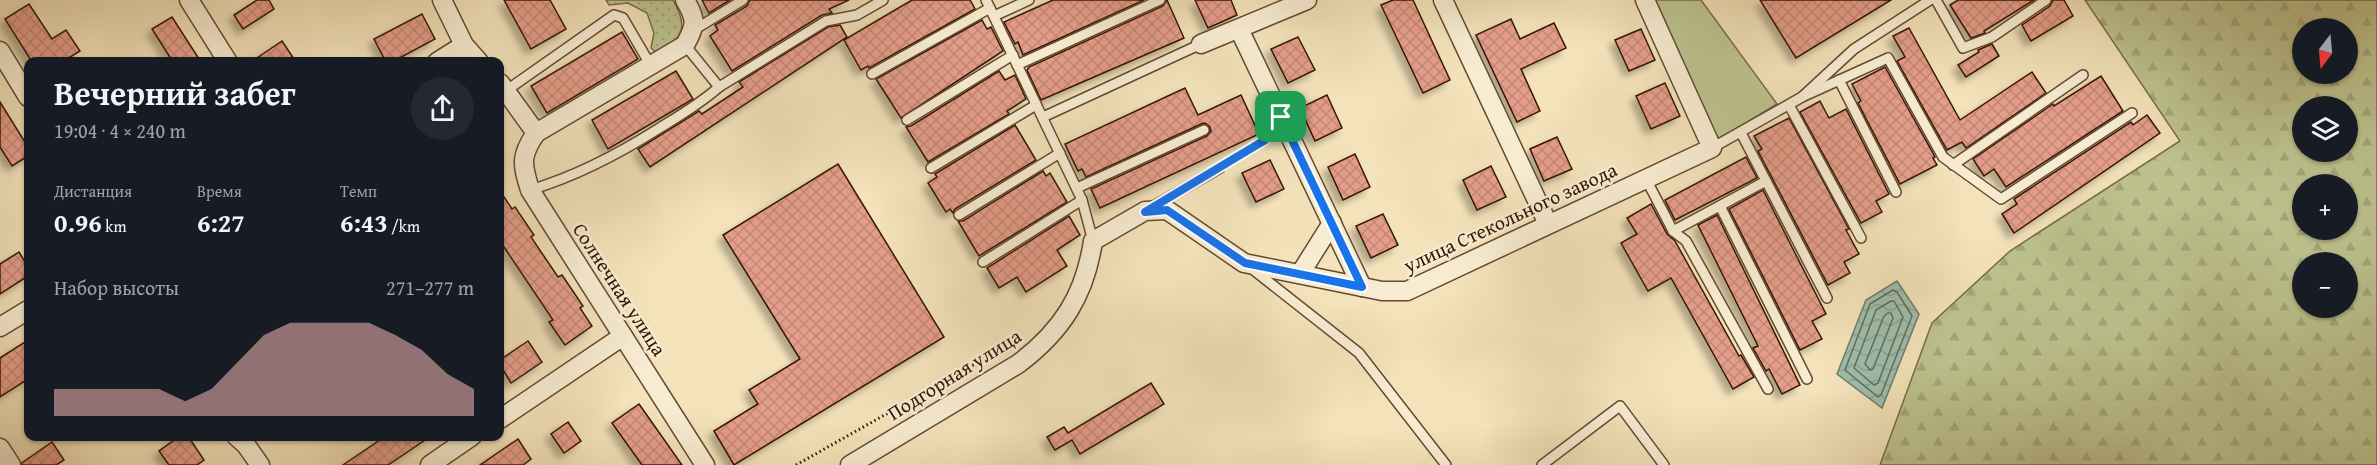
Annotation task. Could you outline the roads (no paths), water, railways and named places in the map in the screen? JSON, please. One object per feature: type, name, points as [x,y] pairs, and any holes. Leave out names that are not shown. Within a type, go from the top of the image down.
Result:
[{"type":"street","points":[[189,0],[225,57]]},
{"type":"street","points":[[442,0],[464,45],[475,57]]},
{"type":"street","points":[[504,88],[536,133],[651,66],[689,38],[694,15],[685,0]]},
{"type":"street","points":[[1201,44],[1307,0]]},
{"type":"street","points":[[1443,0],[1548,225]]},
{"type":"street","points":[[1645,0],[1712,148]]},
{"type":"street","points":[[1239,29],[1362,287]]},
{"type":"street","points":[[445,57],[464,45]]},
{"type":"street","points":[[0,51],[24,90]]},
{"type":"street","name":"Солнечная улица","points":[[536,133],[526,147],[522,163],[530,190],[705,465]]},
{"type":"street","name":"улица Стекольного завода","points":[[1145,212],[1167,210],[1245,263],[1382,291],[1407,291],[1712,148]]},
{"type":"street","points":[[1093,241],[1145,212]]},
{"type":"street","points":[[1300,274],[1332,223]]},
{"type":"street","name":"Подгорная улица","points":[[850,465],[1018,364],[1038,349],[1053,334],[1071,308],[1089,271],[1093,241]]},
{"type":"street","points":[[0,327],[24,312]]},
{"type":"street","points":[[504,415],[623,336]]},
{"type":"street","points":[[242,441],[260,465]]},
{"type":"street","points":[[430,465],[465,441]]},
{"type":"street","points":[[0,448],[10,465]]},
{"type":"lane","points":[[719,87],[689,38],[743,0]]},
{"type":"lane","points":[[530,190],[564,180],[611,158],[704,101],[719,87],[826,21],[857,15],[883,0]]},
{"type":"lane","points":[[872,74],[990,8],[1029,0]]},
{"type":"lane","points":[[1017,65],[1160,0]]},
{"type":"lane","points":[[1802,97],[1854,49],[1930,0]]},
{"type":"lane","points":[[1936,0],[1964,48],[1992,37],[2046,0]]},
{"type":"lane","points":[[990,8],[1077,188],[1093,241]]},
{"type":"lane","points":[[504,86],[614,15],[623,18],[651,66]]},
{"type":"lane","points":[[1042,117],[1201,44]]},
{"type":"lane","points":[[907,120],[1013,55]]},
{"type":"lane","points":[[1712,148],[1802,97],[1888,58],[1942,157],[2001,199],[2132,113]]},
{"type":"lane","points":[[1953,165],[2083,75]]},
{"type":"lane","points":[[1839,80],[1896,192]]},
{"type":"lane","points":[[931,168],[1036,105]]},
{"type":"lane","points":[[1789,105],[1861,238]]},
{"type":"lane","points":[[1077,188],[1204,130]]},
{"type":"lane","points":[[1741,133],[1827,298]]},
{"type":"lane","points":[[959,215],[1060,153]]},
{"type":"lane","points":[[1145,212],[1220,168]]},
{"type":"lane","points":[[1646,179],[1673,231],[1686,241],[1768,389]]},
{"type":"lane","points":[[1673,231],[1766,181]]},
{"type":"lane","points":[[983,262],[1082,200]]},
{"type":"lane","points":[[1720,206],[1807,379]]},
{"type":"lane","points":[[1245,263],[1359,352],[1446,465]]},
{"type":"lane","points":[[1542,465],[1620,405],[1664,465]]},
{"type":"water","points":[[1897,281],[1919,314],[1882,408],[1837,374],[1866,300]]}]
